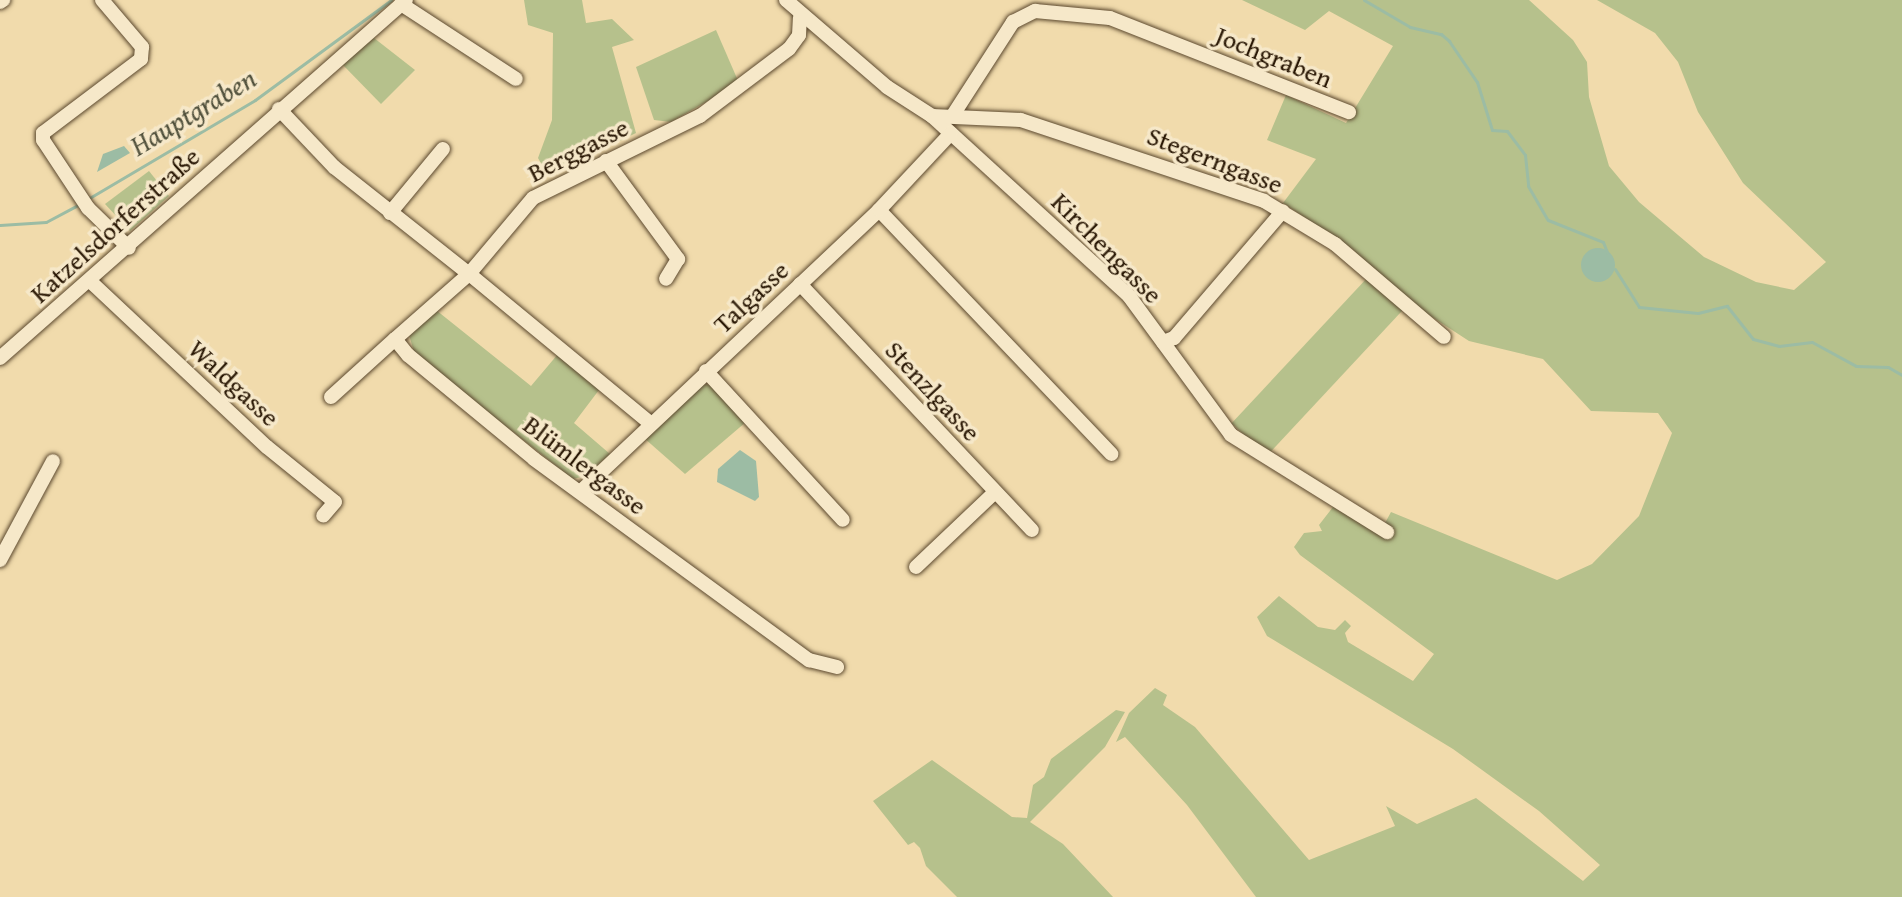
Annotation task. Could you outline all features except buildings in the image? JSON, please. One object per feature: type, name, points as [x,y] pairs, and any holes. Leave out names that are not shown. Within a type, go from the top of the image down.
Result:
[{"type":"street","points":[[102,0],[142,47],[141,59],[43,133],[88,208],[129,248]]},
{"type":"street","name":"Kirchengasse","points":[[786,0],[800,18],[932,116],[1129,296],[1231,435],[1387,532]]},
{"type":"street","points":[[403,2],[516,79]]},
{"type":"street","name":"Katzelsdorferstraße","points":[[0,358],[91,282],[279,109],[403,2]]},
{"type":"street","name":"Jochgraben","points":[[953,115],[1013,22],[1031,11],[1110,18],[1349,112]]},
{"type":"street","name":"Berggasse","points":[[469,274],[533,198],[700,116],[748,83],[789,49],[799,35],[800,18]]},
{"type":"street","points":[[279,109],[334,167],[650,423]]},
{"type":"street","name":"Stegerngasse","points":[[932,116],[1021,120],[1168,165],[1283,211],[1335,244],[1444,337]]},
{"type":"street","name":"Talgasse","points":[[580,492],[879,210],[951,133]]},
{"type":"street","points":[[390,213],[443,149]]},
{"type":"street","points":[[606,161],[678,259],[666,279]]},
{"type":"street","points":[[879,210],[1111,454]]},
{"type":"street","points":[[1163,342],[1174,338],[1283,211]]},
{"type":"street","points":[[331,397],[469,274]]},
{"type":"street","name":"Waldgasse","points":[[91,282],[267,447],[335,502],[323,516]]},
{"type":"street","name":"Stenzlgasse","points":[[800,284],[1032,530]]},
{"type":"street","name":"Blümlergasse","points":[[395,339],[408,355],[580,492],[809,660],[837,667]]},
{"type":"street","points":[[706,371],[843,520]]},
{"type":"street","points":[[1,553],[53,461]]},
{"type":"street","points":[[916,567],[995,492]]},
{"type":"shaded area","points":[[524,0],[582,0],[586,23],[612,19],[634,40],[612,47],[636,133],[548,176],[538,158],[552,120],[553,33],[528,25]]},
{"type":"shaded area","points":[[1242,0],[1529,0],[1573,40],[1587,62],[1589,97],[1609,166],[1639,202],[1704,257],[1756,282],[1794,290],[1826,262],[1743,183],[1698,112],[1678,62],[1655,33],[1597,0],[1902,0],[1902,897],[1256,897],[1187,805],[1125,737],[1116,742],[1129,713],[1155,688],[1167,695],[1163,705],[1195,727],[1309,860],[1395,826],[1386,806],[1417,824],[1476,798],[1583,881],[1600,865],[1539,811],[1453,749],[1267,636],[1257,617],[1279,596],[1318,627],[1335,630],[1345,620],[1351,626],[1345,633],[1348,642],[1413,681],[1434,654],[1300,555],[1294,547],[1304,533],[1322,531],[1319,525],[1333,507],[1379,534],[1391,512],[1557,580],[1592,564],[1639,516],[1672,433],[1658,413],[1591,411],[1543,359],[1469,341],[1412,304],[1352,249],[1283,203],[1316,159],[1267,140],[1286,95],[1346,123],[1393,46],[1329,11],[1305,30]]},
{"type":"shaded area","points":[[716,30],[739,83],[671,122],[654,120],[636,67]]},
{"type":"shaded area","points":[[374,38],[415,70],[381,104],[342,64]]},
{"type":"shaded area","points":[[124,146],[130,153],[97,172],[103,154]]},
{"type":"shaded area","points":[[149,171],[169,196],[130,231],[105,204]]},
{"type":"shaded area","points":[[1598,248],[1610,253],[1615,265],[1610,277],[1598,282],[1586,277],[1581,265],[1586,253]]},
{"type":"shaded area","points":[[1368,277],[1403,310],[1267,456],[1232,423]]},
{"type":"shaded area","points":[[436,310],[531,386],[558,354],[599,390],[574,423],[610,454],[585,476],[573,479],[415,355],[409,335]]},
{"type":"shaded area","points":[[703,384],[710,385],[746,422],[685,474],[644,438]]},
{"type":"shaded area","points":[[740,450],[756,461],[759,497],[755,501],[717,482],[718,469]]},
{"type":"shaded area","points":[[1116,710],[1125,712],[1105,747],[1030,822],[1063,844],[1113,897],[957,897],[926,866],[920,848],[914,842],[908,845],[873,801],[932,760],[1012,817],[1027,818],[1033,785],[1044,777],[1051,759]]},
{"type":"waterway","name":"Hauptgraben","points":[[86,200],[255,100],[391,0]]},
{"type":"waterway","points":[[1364,0],[1410,27],[1441,34],[1449,41],[1477,82],[1492,130],[1507,131],[1525,155],[1528,186],[1548,220],[1603,242],[1607,252]]},
{"type":"waterway","name":"Hauptgraben","points":[[0,225],[46,222],[80,204]]},
{"type":"waterway","points":[[1615,269],[1639,307],[1698,313],[1727,306],[1753,339],[1779,346],[1812,342],[1856,366],[1888,367],[1902,375]]}]
